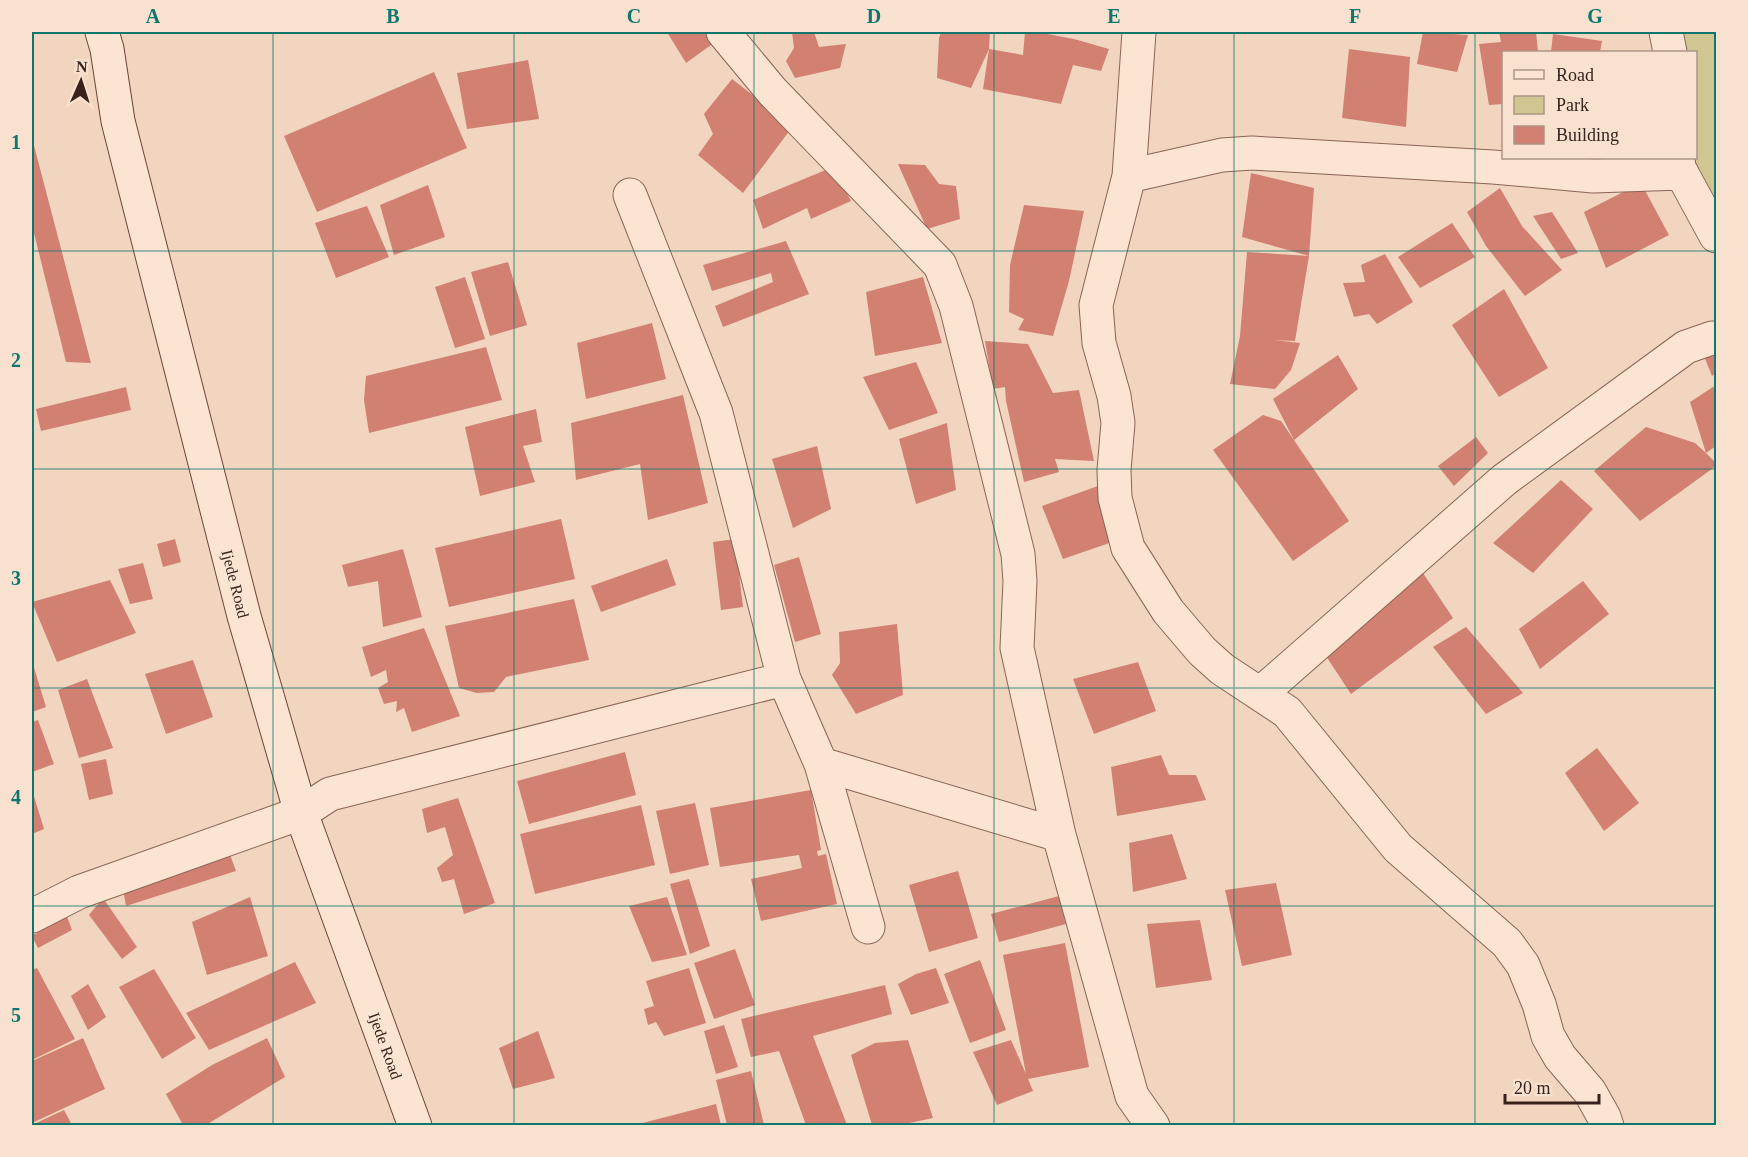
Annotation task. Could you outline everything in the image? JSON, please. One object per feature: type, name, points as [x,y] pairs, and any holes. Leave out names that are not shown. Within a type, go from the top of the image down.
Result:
[{"type":"street","name":"Ijede Road","points":[[102,32],[107,49],[118,121],[244,616],[301,813],[415,1125]]},
{"type":"street","points":[[723,32],[772,91],[940,265],[956,306],[1018,554],[1020,581],[1017,648],[1059,835],[1132,1096],[1154,1125]]},
{"type":"street","points":[[1139,32],[1129,176],[1096,305],[1099,344],[1114,396],[1118,423],[1114,470],[1115,498],[1128,548],[1168,611],[1202,651],[1222,669],[1287,712],[1398,848],[1507,943],[1523,965],[1539,1004],[1548,1036],[1560,1057],[1590,1092],[1607,1125]]},
{"type":"street","points":[[1666,32],[1670,51]]},
{"type":"street","points":[[1129,176],[1221,155],[1252,153],[1494,167],[1593,176],[1680,165],[1716,236]]},
{"type":"street","points":[[630,195],[716,413],[784,679],[821,764],[868,927]]},
{"type":"street","points":[[1260,694],[1504,480],[1686,347],[1716,338]]},
{"type":"street","points":[[32,915],[79,892],[301,813],[330,794],[784,679]]},
{"type":"street","points":[[821,764],[1059,835]]},
{"type":"green space","points":[[1655,32],[1716,32],[1716,259],[1689,159],[1697,159],[1697,51],[1660,51]]},
{"type":"building","points":[[667,32],[723,32],[725,35],[686,63]]},
{"type":"building","points":[[792,32],[814,32],[819,47],[846,44],[840,68],[795,78],[786,61],[794,48]]},
{"type":"building","points":[[941,32],[990,32],[989,49],[971,88],[937,78]]},
{"type":"building","points":[[1025,32],[1037,32],[1109,49],[1101,71],[1073,65],[1061,104],[983,89],[989,49],[1023,55]]},
{"type":"building","points":[[1423,32],[1468,35],[1457,72],[1417,64]]},
{"type":"building","points":[[1499,32],[1536,32],[1538,51],[1502,51],[1502,104],[1489,105],[1479,44],[1501,42]]},
{"type":"building","points":[[1553,34],[1602,41],[1600,51],[1551,51]]},
{"type":"building","points":[[1349,49],[1410,57],[1406,127],[1342,118]]},
{"type":"building","points":[[528,60],[539,119],[467,129],[457,73]]},
{"type":"building","points":[[434,72],[467,148],[317,212],[284,136]]},
{"type":"building","points":[[732,79],[793,126],[743,193],[698,155],[713,134],[704,114]]},
{"type":"building","points":[[32,138],[91,363],[66,362],[32,225]]},
{"type":"building","points":[[898,164],[925,165],[939,184],[956,186],[960,219],[927,229]]},
{"type":"building","points":[[833,167],[851,201],[811,219],[807,208],[763,229],[753,200]]},
{"type":"building","points":[[1251,173],[1314,188],[1309,256],[1242,237]]},
{"type":"building","points":[[1641,183],[1669,235],[1606,268],[1584,212]]},
{"type":"building","points":[[428,185],[445,237],[394,255],[380,205]]},
{"type":"building","points":[[1500,188],[1522,226],[1562,270],[1525,296],[1486,246],[1467,212]]},
{"type":"building","points":[[1024,205],[1084,211],[1069,281],[1053,336],[1018,330],[1024,319],[1009,312],[1010,265]]},
{"type":"building","points":[[367,206],[389,257],[336,278],[315,223]]},
{"type":"building","points":[[1552,212],[1578,253],[1561,259],[1533,216]]},
{"type":"building","points":[[1452,223],[1475,257],[1420,288],[1398,257]]},
{"type":"building","points":[[786,241],[809,294],[723,327],[715,306],[773,282],[771,273],[712,291],[703,265]]},
{"type":"building","points":[[1247,252],[1309,256],[1295,341],[1274,340],[1300,343],[1291,370],[1275,389],[1230,384],[1240,336]]},
{"type":"building","points":[[1385,254],[1413,302],[1377,324],[1369,314],[1354,317],[1343,283],[1365,282],[1361,265]]},
{"type":"building","points":[[508,262],[527,325],[490,336],[471,272]]},
{"type":"building","points":[[465,277],[485,339],[455,348],[435,287]]},
{"type":"building","points":[[923,277],[942,343],[875,356],[866,292]]},
{"type":"building","points":[[1504,289],[1548,368],[1499,397],[1452,325]]},
{"type":"building","points":[[652,323],[666,379],[586,399],[577,343]]},
{"type":"building","points":[[985,341],[1028,344],[1053,393],[1079,390],[1094,461],[1055,459],[1059,472],[1024,482],[1005,387],[993,389]]},
{"type":"building","points":[[486,347],[502,400],[369,433],[364,400],[366,376]]},
{"type":"building","points":[[1716,348],[1716,373],[1712,376],[1704,356]]},
{"type":"building","points":[[1338,355],[1358,389],[1294,440],[1273,399]]},
{"type":"building","points":[[916,362],[938,413],[889,430],[863,377]]},
{"type":"building","points":[[1716,385],[1716,446],[1706,453],[1690,402]]},
{"type":"building","points":[[126,387],[131,410],[41,431],[36,409]]},
{"type":"building","points":[[683,395],[708,503],[648,520],[640,464],[576,480],[571,423]]},
{"type":"building","points":[[536,409],[542,442],[523,446],[535,482],[480,496],[465,427]]},
{"type":"building","points":[[1263,415],[1281,421],[1349,521],[1293,561],[1213,450]]},
{"type":"building","points":[[947,423],[956,490],[916,504],[899,439]]},
{"type":"building","points":[[1646,427],[1695,443],[1716,463],[1716,466],[1640,521],[1594,471]]},
{"type":"building","points":[[1476,437],[1488,453],[1454,486],[1438,466]]},
{"type":"building","points":[[817,446],[831,509],[793,528],[772,459]]},
{"type":"building","points":[[1561,480],[1593,509],[1533,573],[1493,543]]},
{"type":"building","points":[[1098,486],[1118,540],[1063,559],[1042,506]]},
{"type":"building","points":[[561,519],[575,579],[449,607],[435,548]]},
{"type":"building","points":[[175,539],[181,562],[163,567],[157,544]]},
{"type":"building","points":[[735,539],[743,607],[721,610],[713,542]]},
{"type":"building","points":[[403,549],[422,617],[383,627],[378,581],[348,587],[342,565]]},
{"type":"building","points":[[799,557],[821,634],[795,642],[774,565]]},
{"type":"building","points":[[667,559],[676,585],[601,612],[591,586]]},
{"type":"building","points":[[143,563],[153,599],[130,604],[118,569]]},
{"type":"building","points":[[1423,573],[1453,618],[1351,694],[1322,650]]},
{"type":"building","points":[[110,580],[136,633],[57,662],[32,602]]},
{"type":"building","points":[[1583,581],[1609,614],[1540,669],[1519,629]]},
{"type":"building","points":[[574,599],[589,660],[506,677],[494,692],[477,693],[459,688],[445,626]]},
{"type":"building","points":[[897,624],[903,695],[856,714],[832,675],[840,663],[839,632]]},
{"type":"building","points":[[1466,627],[1523,693],[1486,714],[1433,647]]},
{"type":"building","points":[[424,628],[460,716],[412,732],[404,708],[396,712],[397,701],[384,704],[378,688],[388,682],[386,670],[371,677],[362,647]]},
{"type":"building","points":[[193,660],[213,717],[166,734],[145,674]]},
{"type":"building","points":[[32,661],[46,707],[32,712]]},
{"type":"building","points":[[1138,662],[1156,711],[1094,734],[1073,679]]},
{"type":"building","points":[[87,679],[113,748],[79,758],[58,690]]},
{"type":"building","points":[[38,720],[54,764],[32,772],[32,722]]},
{"type":"building","points":[[1597,748],[1639,803],[1604,831],[1565,773]]},
{"type":"building","points":[[625,752],[636,795],[529,824],[517,781]]},
{"type":"building","points":[[1161,755],[1169,775],[1196,775],[1206,800],[1117,816],[1111,767]]},
{"type":"building","points":[[106,759],[113,794],[89,800],[81,764]]},
{"type":"building","points":[[32,790],[44,829],[32,834]]},
{"type":"building","points":[[811,790],[821,850],[817,851],[818,856],[826,854],[837,904],[761,921],[751,879],[802,868],[799,855],[720,867],[710,808]]},
{"type":"building","points":[[458,798],[495,903],[464,914],[454,879],[442,882],[437,868],[453,855],[445,827],[427,833],[422,809]]},
{"type":"building","points":[[695,803],[709,865],[670,874],[656,811]]},
{"type":"building","points":[[641,805],[655,865],[535,894],[520,834]]},
{"type":"building","points":[[1172,834],[1187,879],[1133,892],[1129,843]]},
{"type":"building","points":[[229,852],[236,871],[126,906],[123,889]]},
{"type":"building","points":[[958,871],[978,938],[929,952],[909,885]]},
{"type":"building","points":[[689,879],[710,946],[690,954],[670,884]]},
{"type":"building","points":[[1276,883],[1292,955],[1242,966],[1225,890]]},
{"type":"building","points":[[1059,896],[1066,924],[999,942],[991,914]]},
{"type":"building","points":[[250,897],[268,956],[207,975],[192,922]]},
{"type":"building","points":[[667,897],[687,955],[652,962],[629,906]]},
{"type":"building","points":[[103,898],[137,947],[122,959],[89,915]]},
{"type":"building","points":[[66,914],[72,930],[38,948],[32,936]]},
{"type":"building","points":[[1200,920],[1212,980],[1156,988],[1147,924]]},
{"type":"building","points":[[1065,943],[1089,1067],[1028,1079],[1033,1091],[997,1105],[973,1052],[1011,1040],[1026,1074],[1003,955]]},
{"type":"building","points":[[735,949],[755,1005],[714,1019],[694,963]]},
{"type":"building","points":[[980,960],[1006,1030],[970,1043],[944,974]]},
{"type":"building","points":[[295,962],[316,1003],[209,1050],[186,1013]]},
{"type":"building","points":[[37,968],[75,1039],[32,1060],[32,970]]},
{"type":"building","points":[[689,968],[706,1023],[664,1036],[656,1022],[648,1025],[644,1009],[654,1006],[646,981]]},
{"type":"building","points":[[936,968],[949,1003],[911,1015],[898,984],[916,974]]},
{"type":"building","points":[[154,969],[196,1038],[162,1059],[119,987]]},
{"type":"building","points":[[88,984],[106,1017],[88,1030],[71,996]]},
{"type":"building","points":[[885,985],[892,1014],[813,1036],[847,1125],[806,1125],[779,1051],[751,1057],[741,1019]]},
{"type":"building","points":[[724,1025],[738,1067],[716,1074],[704,1031]]},
{"type":"building","points":[[538,1031],[555,1078],[513,1089],[499,1048]]},
{"type":"building","points":[[83,1038],[105,1089],[32,1123],[32,1061]]},
{"type":"building","points":[[267,1038],[285,1077],[206,1125],[183,1125],[166,1094],[212,1065]]},
{"type":"building","points":[[908,1040],[933,1118],[900,1125],[872,1125],[851,1055],[875,1043]]},
{"type":"building","points":[[751,1071],[764,1125],[727,1125],[716,1080]]},
{"type":"building","points":[[716,1104],[721,1125],[635,1125]]},
{"type":"building","points":[[64,1110],[72,1125],[32,1125]]}]
